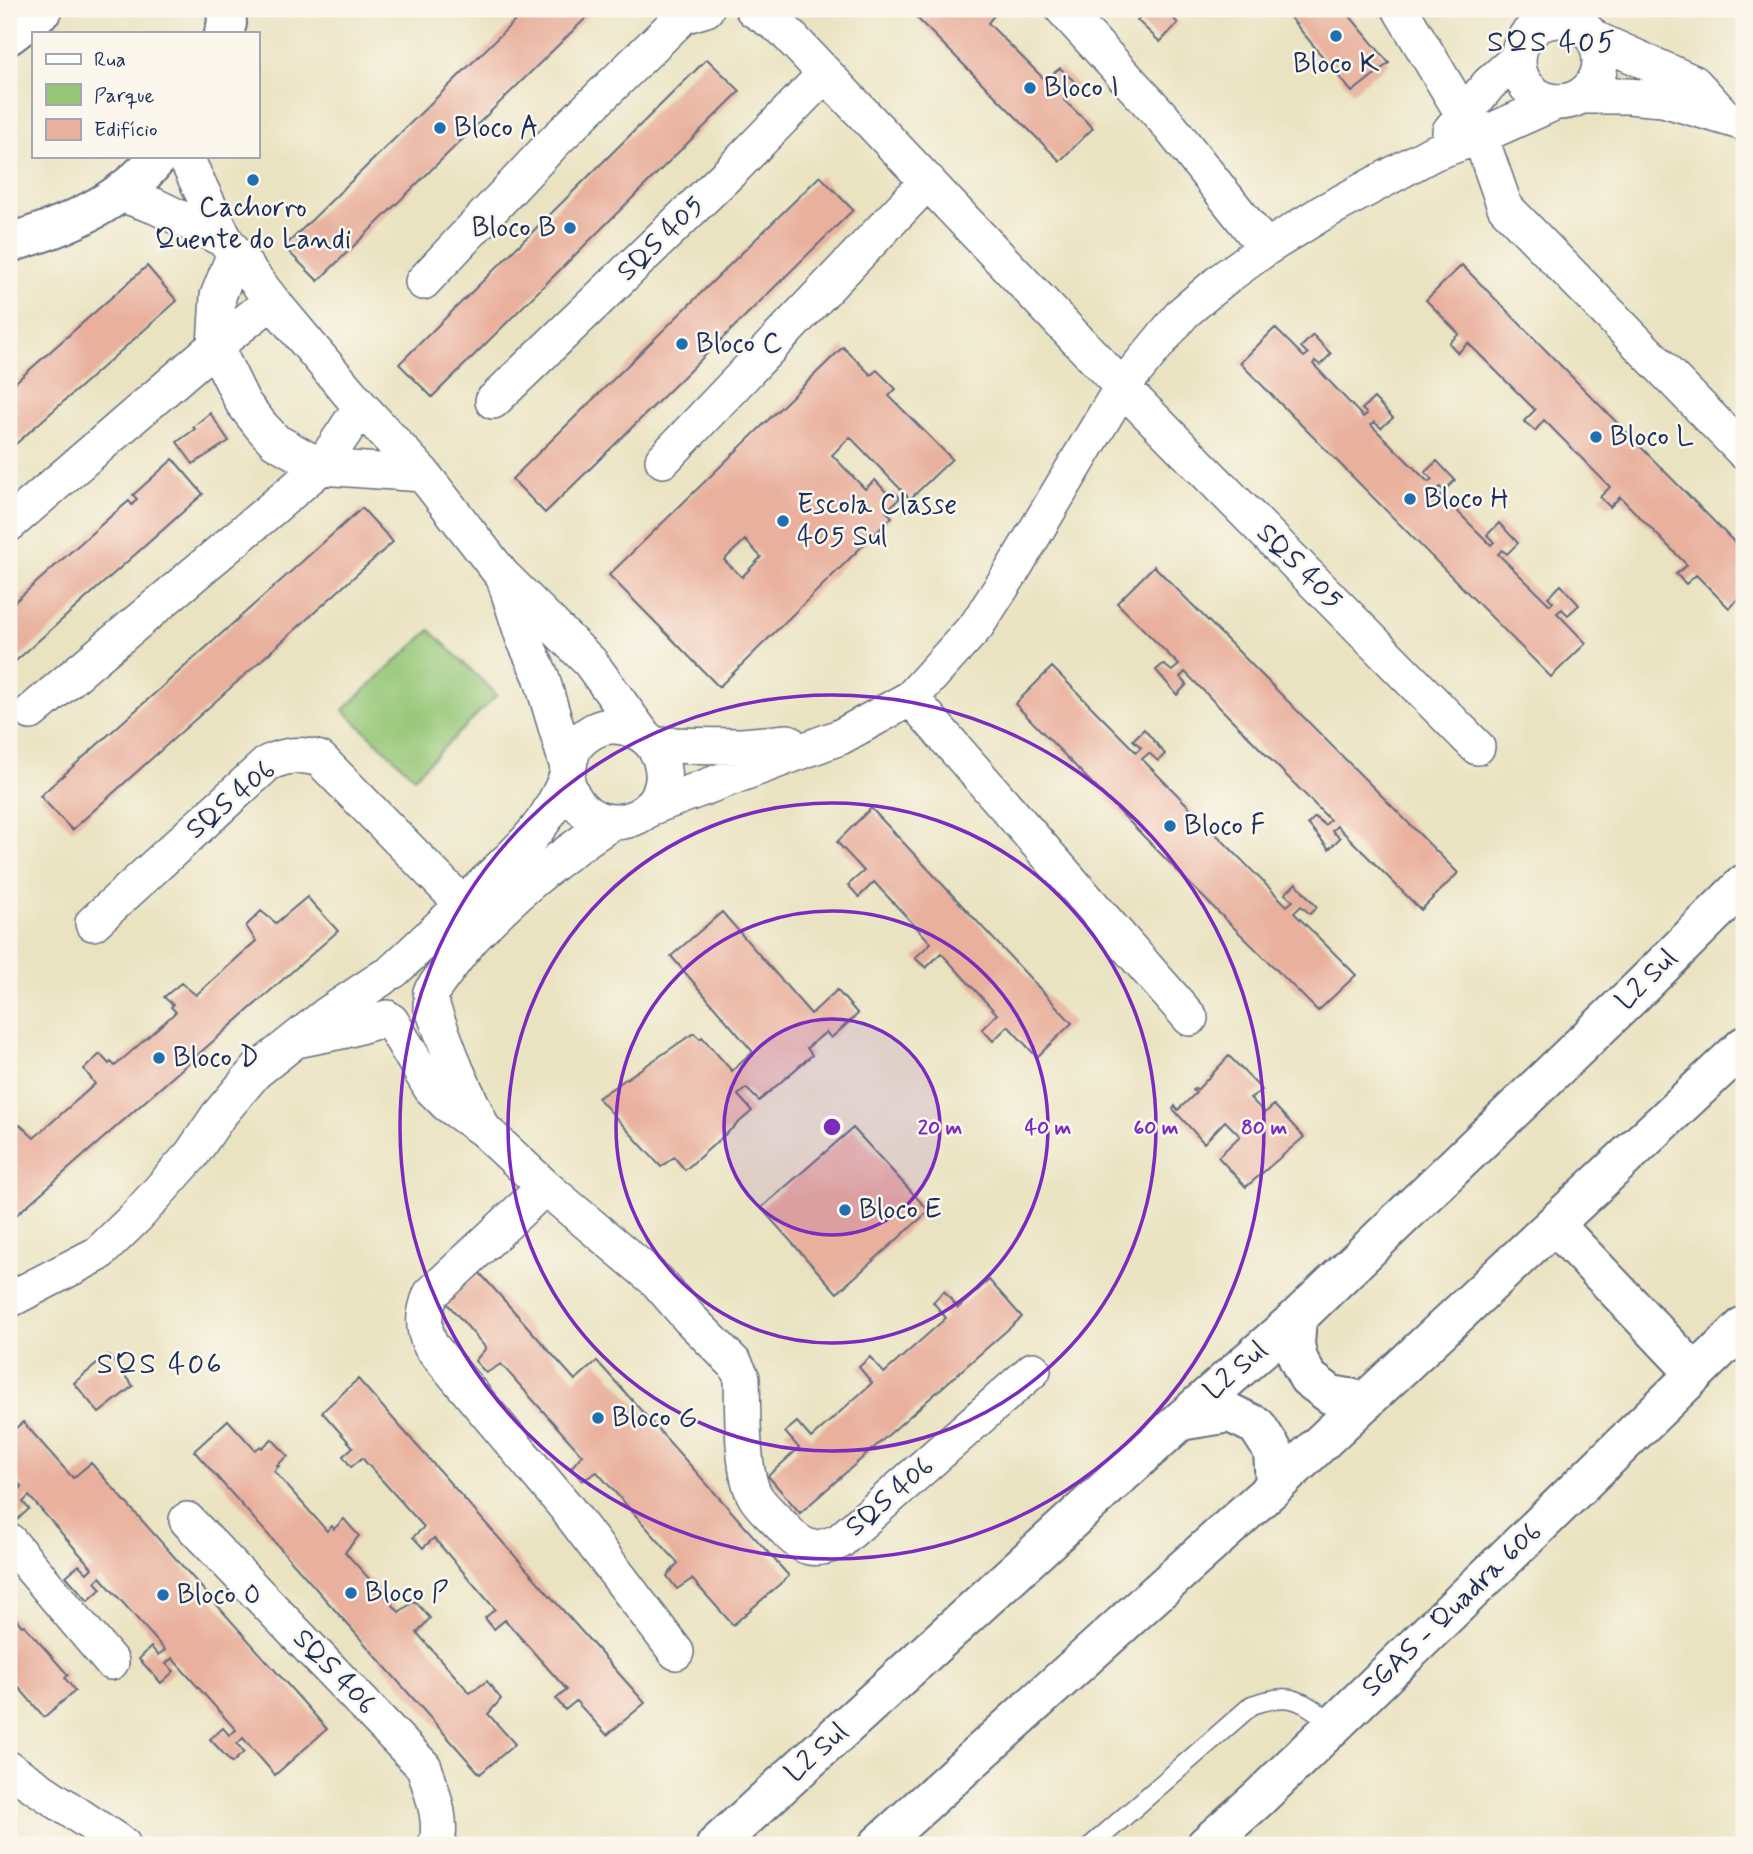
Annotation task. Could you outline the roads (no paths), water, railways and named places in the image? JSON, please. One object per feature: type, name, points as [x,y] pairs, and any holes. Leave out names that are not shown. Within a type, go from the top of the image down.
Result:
[{"type":"main road","points":[[9,35],[43,9]]},
{"type":"main road","points":[[9,243],[76,220],[118,193],[157,158]]},
{"type":"main road","name":"L2 Sul","points":[[716,1845],[1179,1422],[1297,1318],[1640,988],[1744,884]]},
{"type":"main road","points":[[878,1845],[1275,1486],[1744,1046]]},
{"type":"main road","points":[[1555,1225],[1695,1373]]},
{"type":"main road","points":[[1297,1318],[1295,1344],[1298,1360],[1308,1378],[1331,1395],[1366,1401]]},
{"type":"main road","name":"SGAS - Quadra 606","points":[[1206,1845],[1259,1798],[1744,1325]]},
{"type":"main road","points":[[1179,1422],[1230,1413],[1257,1426],[1273,1451],[1275,1486]]},
{"type":"street","points":[[423,282],[554,142],[683,16],[706,9]]},
{"type":"street","name":"SQS 405","points":[[753,9],[782,27],[1122,387],[1477,747]]},
{"type":"street","points":[[1063,9],[1163,118],[1266,248]]},
{"type":"street","points":[[1400,9],[1471,125],[1505,207],[1744,452]]},
{"type":"street","points":[[1471,125],[1489,84],[1524,34],[1548,21],[1562,20],[1589,25],[1694,82],[1735,120]]},
{"type":"street","points":[[649,808],[840,737],[911,698],[976,625],[1019,560],[1122,387],[1183,313],[1266,248],[1322,213],[1433,153],[1471,125],[1569,99],[1591,88],[1601,64],[1600,51],[1589,25]]},
{"type":"street","points":[[1524,34],[1519,71],[1532,93],[1543,99],[1628,96],[1663,99],[1735,120]]},
{"type":"street","name":"SQS 405","points":[[493,401],[732,170],[825,74]]},
{"type":"street","points":[[186,158],[230,246],[272,301],[361,407],[423,474],[502,575],[590,662],[649,740],[660,757],[663,784],[649,808],[638,817],[625,821],[598,820],[576,803],[541,676],[523,637],[502,575]]},
{"type":"street","points":[[663,460],[928,181]]},
{"type":"street","points":[[118,193],[155,206],[230,246]]},
{"type":"street","points":[[230,246],[218,296],[215,346],[243,403],[262,426],[275,441],[321,467],[423,474]]},
{"type":"street","points":[[9,524],[215,346],[272,301]]},
{"type":"street","points":[[31,712],[321,467],[361,407]]},
{"type":"street","points":[[911,698],[1191,1018]]},
{"type":"street","points":[[297,1039],[389,1020],[403,1024],[415,1022],[425,1015],[474,915],[550,810],[567,771],[572,751],[580,740],[592,732],[604,727],[618,726],[632,729],[649,740],[742,746],[840,737]]},
{"type":"street","name":"SQS 406","points":[[93,923],[268,763],[288,754],[303,754],[320,759],[474,915]]},
{"type":"street","points":[[9,1300],[98,1254],[136,1217],[192,1154],[218,1116],[255,1072],[347,1000],[537,875],[568,850],[611,822]]},
{"type":"street","points":[[389,1020],[376,1002],[376,990],[387,975],[405,969],[417,972],[426,980],[431,998]]},
{"type":"street","name":"SQS 406","points":[[431,998],[456,1070],[484,1130]]},
{"type":"street","name":"SQS 406","points":[[389,1020],[431,1088],[447,1104],[484,1130],[545,1187],[657,1281],[690,1320],[735,1364],[742,1378],[747,1472],[754,1496],[796,1542],[807,1547],[829,1546],[840,1541],[1033,1370]]},
{"type":"street","points":[[545,1187],[431,1294],[425,1309],[425,1333],[431,1346],[565,1506],[676,1652]]},
{"type":"street","name":"SQS 406","points":[[187,1520],[424,1767],[438,1823],[436,1845]]},
{"type":"street","points":[[9,1541],[111,1662]]},
{"type":"street","points":[[9,1769],[123,1845]]},
{"type":"lane","points":[[1092,1845],[1252,1705],[1274,1697],[1295,1698],[1335,1724]]},
{"type":"place","name":"Bloco K","points":[[1336,36]]},
{"type":"place","name":"Bloco I","points":[[1030,88]]},
{"type":"place","name":"Bloco A","points":[[440,128]]},
{"type":"place","name":"Cachorro Quente do Landi","points":[[253,180]]},
{"type":"place","name":"Bloco B","points":[[570,228]]},
{"type":"place","name":"Bloco C","points":[[682,344]]},
{"type":"place","name":"Bloco L","points":[[1596,437]]},
{"type":"place","name":"Bloco H","points":[[1410,499]]},
{"type":"place","name":"Escola Classe 405 Sul","points":[[783,521]]},
{"type":"place","name":"Bloco F","points":[[1170,826]]},
{"type":"place","name":"Bloco D","points":[[159,1058]]},
{"type":"place","name":"Bloco E","points":[[845,1210]]},
{"type":"place","name":"Bloco G","points":[[598,1418]]},
{"type":"place","name":"Bloco P","points":[[351,1593]]},
{"type":"place","name":"Bloco O","points":[[163,1595]]},
{"type":"district","name":"SQS 405","points":[[1552,42]]},
{"type":"district","name":"SQS 406","points":[[160,1364]]}]
